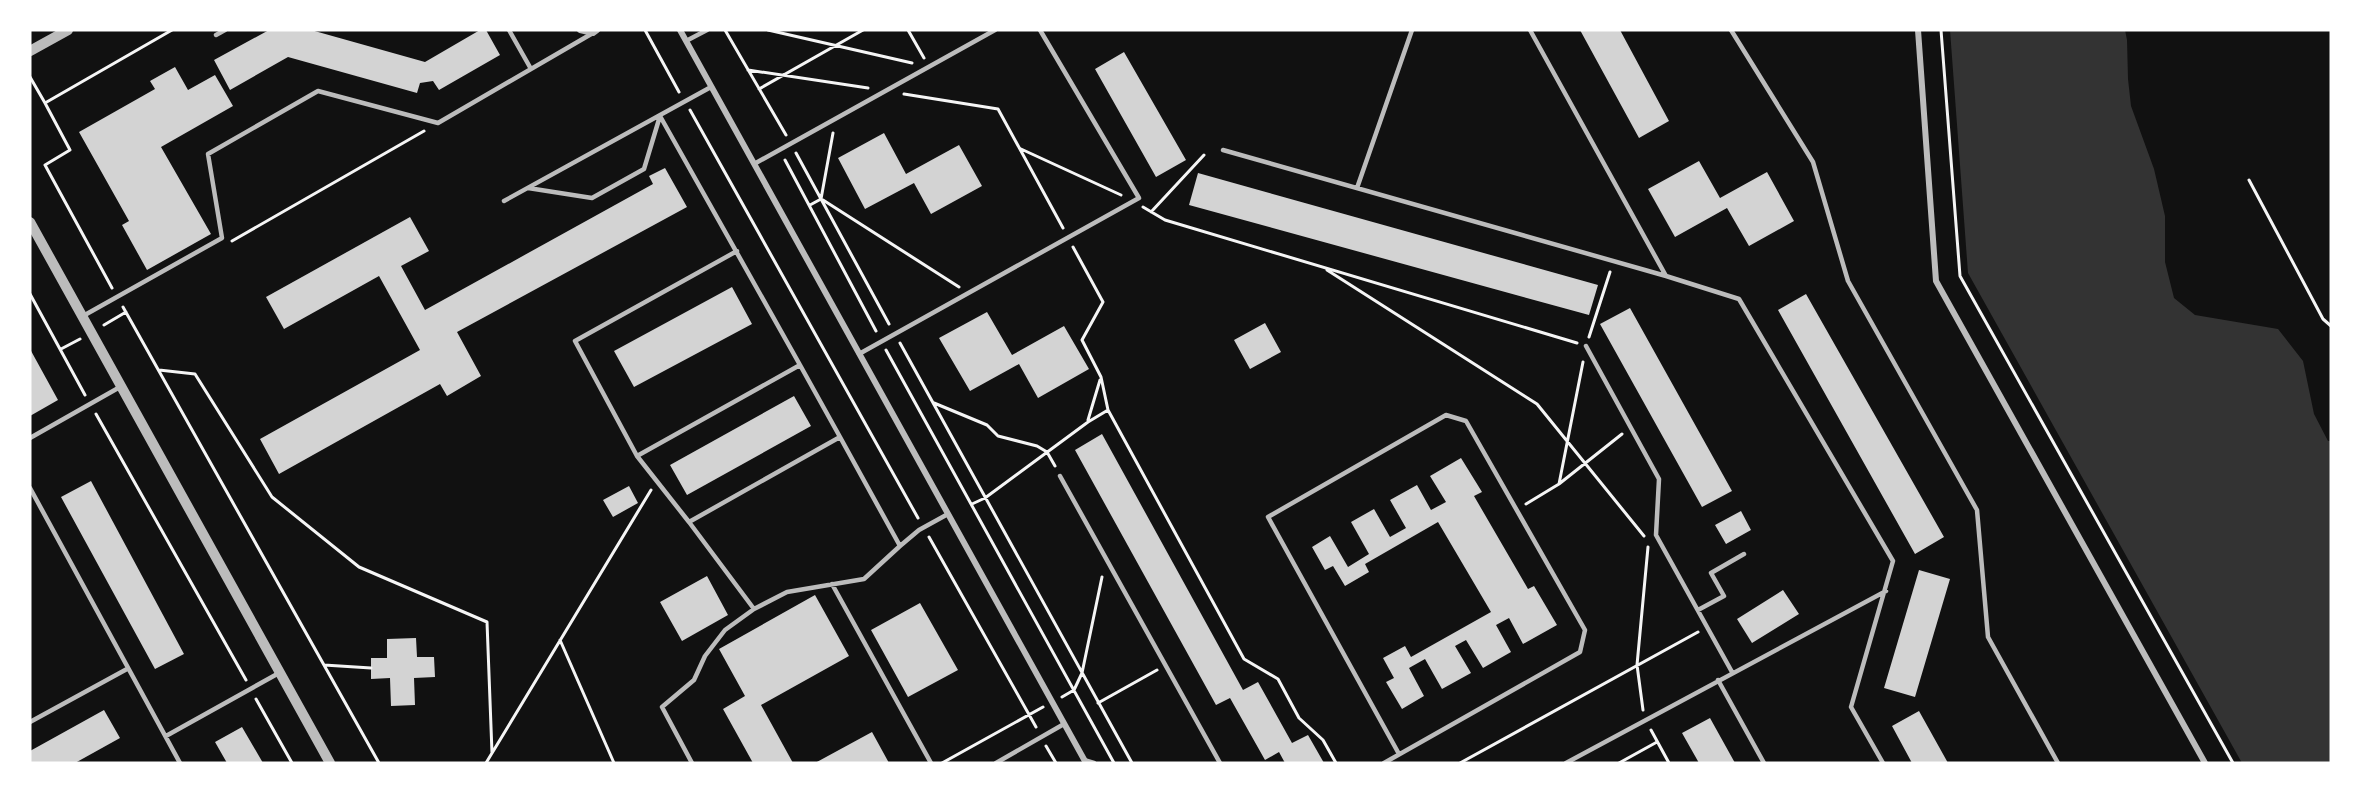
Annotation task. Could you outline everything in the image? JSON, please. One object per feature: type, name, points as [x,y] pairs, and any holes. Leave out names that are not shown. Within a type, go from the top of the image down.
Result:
[{"type":"street","points":[[30,51],[68,30]]},
{"type":"street","points":[[580,30],[595,31]]},
{"type":"street","points":[[680,30],[1085,761]]},
{"type":"street","points":[[1918,30],[1936,281],[2205,763]]},
{"type":"street","points":[[30,222],[330,763]]},
{"type":"lane","points":[[216,35],[225,30]]},
{"type":"lane","points":[[509,30],[531,69]]},
{"type":"lane","points":[[686,41],[706,30]]},
{"type":"lane","points":[[754,164],[994,30]]},
{"type":"lane","points":[[858,354],[1139,198],[1040,30]]},
{"type":"lane","points":[[1357,188],[1412,30]]},
{"type":"lane","points":[[1731,30],[1813,162],[1848,281],[1977,510],[1988,637],[2058,763]]},
{"type":"lane","points":[[82,317],[222,238],[207,154],[318,91],[438,123],[595,31]]},
{"type":"lane","points":[[1530,31],[1666,276]]},
{"type":"lane","points":[[504,201],[711,87]]},
{"type":"lane","points":[[528,188],[592,198],[644,170],[660,116]]},
{"type":"lane","points":[[660,116],[900,546]]},
{"type":"lane","points":[[1223,150],[1666,276],[1739,299],[1893,561],[1851,706],[1883,763]]},
{"type":"lane","points":[[736,251],[575,341],[637,456],[754,609]]},
{"type":"lane","points":[[1586,346],[1659,479],[1656,535],[1732,672]]},
{"type":"lane","points":[[637,456],[800,364]]},
{"type":"lane","points":[[30,438],[120,387]]},
{"type":"lane","points":[[1384,763],[1580,652],[1585,630],[1466,421],[1446,415],[1268,517],[1399,754]]},
{"type":"lane","points":[[689,522],[840,437]]},
{"type":"lane","points":[[1060,476],[1220,763]]},
{"type":"lane","points":[[30,488],[180,763]]},
{"type":"lane","points":[[692,763],[662,707],[694,680],[705,656],[724,630],[754,609],[787,592],[864,579],[923,528],[948,514]]},
{"type":"lane","points":[[1698,610],[1724,596],[1711,573],[1744,554]]},
{"type":"lane","points":[[832,584],[931,763]]},
{"type":"lane","points":[[1566,763],[1886,591]]},
{"type":"lane","points":[[30,722],[127,669]]},
{"type":"lane","points":[[166,736],[279,673]]},
{"type":"lane","points":[[1718,680],[1764,763]]},
{"type":"lane","points":[[996,763],[1064,724]]},
{"type":"lane","points":[[1085,761],[1094,763]]},
{"type":"path","points":[[45,103],[172,30]]},
{"type":"path","points":[[645,30],[1056,763]]},
{"type":"path","points":[[725,30],[791,144],[1132,763]]},
{"type":"path","points":[[768,30],[930,66]]},
{"type":"path","points":[[759,89],[863,30]]},
{"type":"path","points":[[908,30],[930,66]]},
{"type":"path","points":[[1941,30],[1960,276],[2233,763]]},
{"type":"path","points":[[748,70],[998,110],[1103,302],[1082,340],[1101,377],[1108,410],[1244,659],[1278,679],[1299,718],[1323,740],[1336,763]]},
{"type":"path","points":[[30,77],[70,150],[45,165],[379,763]]},
{"type":"path","points":[[810,206],[821,199],[835,119]]},
{"type":"path","points":[[223,246],[438,123]]},
{"type":"path","points":[[1020,148],[1134,201],[1165,220],[1586,346]]},
{"type":"path","points":[[780,150],[881,341],[1114,763]]},
{"type":"path","points":[[1150,212],[1204,154]]},
{"type":"path","points":[[2250,180],[2323,320],[2331,326]]},
{"type":"path","points":[[821,199],[968,293]]},
{"type":"path","points":[[1559,484],[1586,346],[1614,261]]},
{"type":"path","points":[[1323,267],[1538,404],[1649,542],[1637,665],[1645,720],[1669,763]]},
{"type":"path","points":[[30,294],[291,763]]},
{"type":"path","points":[[61,349],[126,312]]},
{"type":"path","points":[[159,370],[195,374],[272,497],[358,567],[487,622],[492,753]]},
{"type":"path","points":[[1088,422],[1101,377]]},
{"type":"path","points":[[932,403],[987,425],[999,436],[1037,446],[1047,452],[1060,476]]},
{"type":"path","points":[[972,504],[985,498],[1088,422],[1108,410]]},
{"type":"path","points":[[1516,510],[1559,484],[1631,427]]},
{"type":"path","points":[[486,763],[657,481]]},
{"type":"path","points":[[1460,763],[1708,626]]},
{"type":"path","points":[[560,640],[614,763]]},
{"type":"path","points":[[324,665],[371,668]]},
{"type":"path","points":[[1098,703],[1165,665]]},
{"type":"path","points":[[1619,763],[1657,742]]},
{"type":"shaded area","points":[[1950,30],[2125,30],[2131,106],[2154,169],[2165,216],[2165,262],[2174,298],[2195,315],[2278,329],[2303,361],[2314,414],[2328,441],[2331,441],[2331,763],[2242,763],[1968,273]]},
{"type":"building","points":[[269,30],[311,30],[425,62],[480,30],[486,30],[500,55],[439,90],[433,81],[420,83],[417,93],[288,57],[230,90],[214,60]]},
{"type":"building","points":[[1580,30],[1620,30],[1669,121],[1639,138]]},
{"type":"building","points":[[1124,52],[1186,160],[1156,177],[1095,69]]},
{"type":"building","points":[[175,67],[188,90],[215,75],[233,106],[161,147],[211,234],[147,270],[122,225],[129,221],[79,132],[155,89],[150,81]]},
{"type":"building","points":[[884,133],[906,174],[959,145],[982,186],[931,214],[914,183],[865,209],[838,158]]},
{"type":"building","points":[[1699,161],[1720,198],[1767,172],[1794,221],[1749,246],[1727,208],[1675,237],[1648,189]]},
{"type":"building","points":[[665,168],[687,207],[457,332],[481,376],[447,396],[440,384],[279,474],[260,439],[420,350],[379,276],[284,329],[266,297],[410,217],[429,251],[401,266],[425,310],[653,184],[649,176]]},
{"type":"building","points":[[1198,173],[1598,285],[1589,315],[1189,205]]},
{"type":"building","points":[[732,287],[752,324],[634,387],[614,351]]},
{"type":"building","points":[[1806,294],[1944,537],[1915,554],[1778,310]]},
{"type":"building","points":[[1630,308],[1732,491],[1702,507],[1600,324]]},
{"type":"building","points":[[987,312],[1012,355],[1064,326],[1089,369],[1038,398],[1019,364],[970,391],[939,338]]},
{"type":"building","points":[[1265,323],[1281,352],[1250,369],[1234,340]]},
{"type":"building","points":[[30,349],[58,400],[30,416]]},
{"type":"building","points":[[794,396],[811,426],[687,495],[670,465]]},
{"type":"building","points":[[1102,434],[1243,690],[1258,682],[1292,743],[1308,735],[1324,763],[1285,763],[1279,752],[1265,760],[1230,698],[1216,705],[1075,450]]},
{"type":"building","points":[[1461,458],[1482,492],[1474,496],[1528,589],[1534,586],[1557,625],[1523,644],[1509,618],[1496,625],[1511,652],[1483,668],[1466,640],[1455,646],[1471,673],[1442,689],[1425,659],[1409,668],[1424,696],[1402,709],[1386,682],[1394,678],[1383,658],[1405,646],[1411,657],[1491,612],[1438,522],[1365,564],[1369,572],[1345,586],[1333,566],[1325,570],[1312,547],[1330,536],[1348,567],[1369,554],[1351,522],[1374,509],[1390,537],[1406,528],[1390,500],[1417,485],[1431,510],[1446,502],[1430,476]]},
{"type":"building","points":[[91,481],[184,654],[155,669],[61,497]]},
{"type":"building","points":[[629,486],[638,503],[613,517],[603,500]]},
{"type":"building","points":[[1741,511],[1751,530],[1726,544],[1715,525]]},
{"type":"building","points":[[1919,570],[1950,579],[1915,697],[1884,688]]},
{"type":"building","points":[[707,576],[728,615],[682,641],[660,602]]},
{"type":"building","points":[[1783,590],[1799,614],[1752,643],[1737,619]]},
{"type":"building","points":[[815,595],[849,656],[761,705],[793,763],[753,763],[723,709],[745,696],[719,649]]},
{"type":"building","points":[[920,603],[958,670],[908,697],[871,630]]},
{"type":"building","points":[[416,638],[417,657],[434,657],[435,677],[414,678],[415,705],[391,706],[390,678],[371,679],[371,658],[387,658],[387,639]]},
{"type":"building","points":[[104,710],[120,738],[75,763],[30,763],[30,751]]},
{"type":"building","points":[[1919,711],[1948,763],[1912,763],[1892,726]]},
{"type":"building","points":[[1710,718],[1735,763],[1699,763],[1682,733]]},
{"type":"building","points":[[242,727],[263,763],[227,763],[215,742]]},
{"type":"building","points":[[872,732],[889,763],[815,763]]}]
